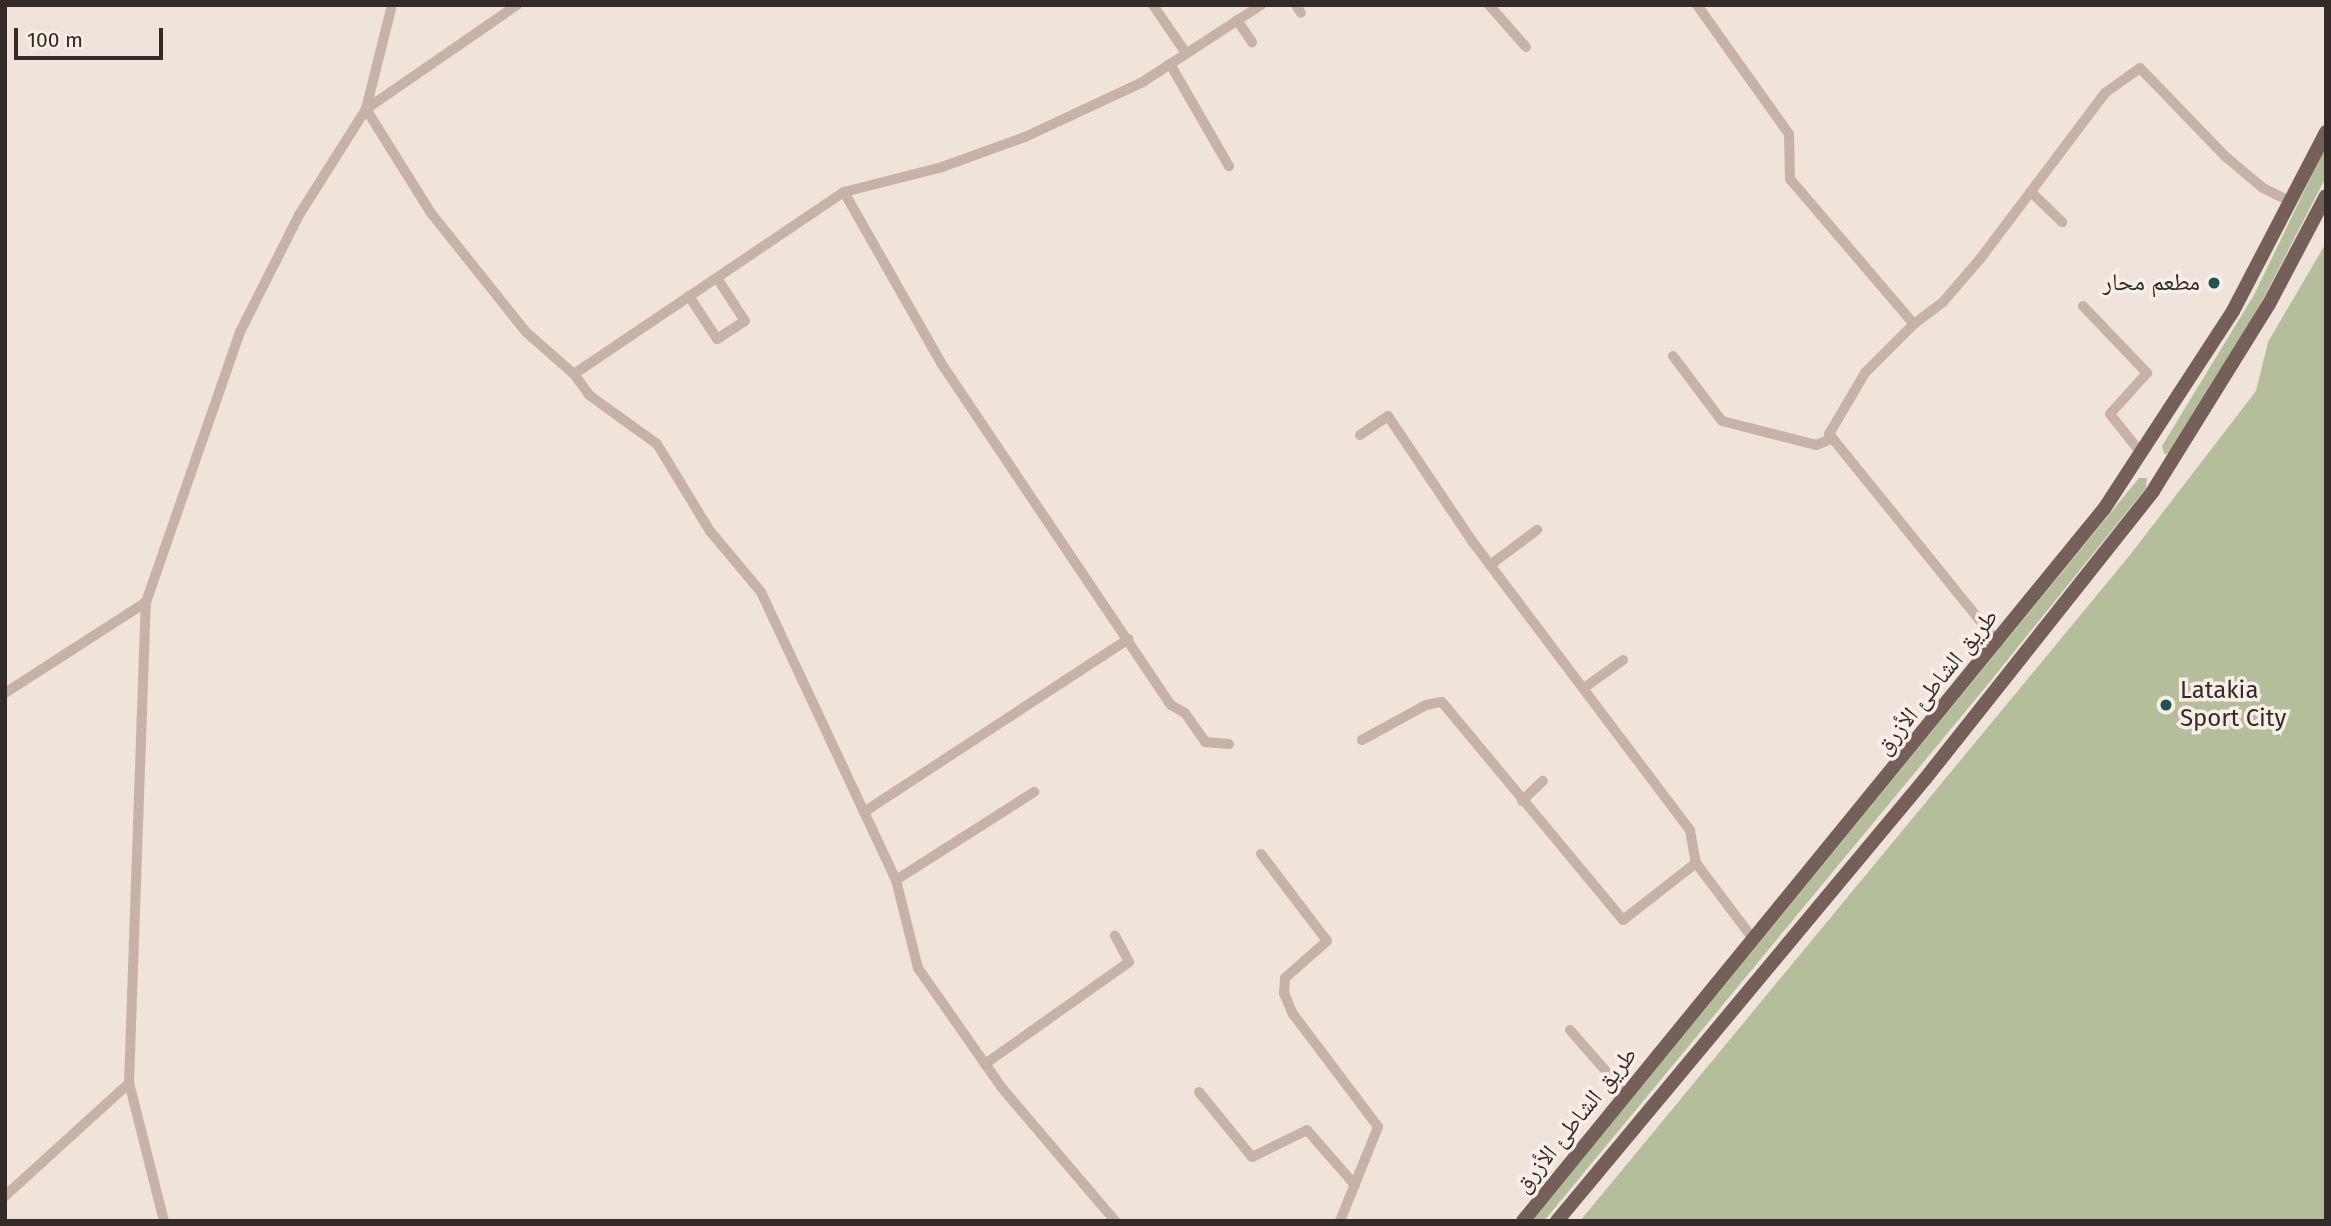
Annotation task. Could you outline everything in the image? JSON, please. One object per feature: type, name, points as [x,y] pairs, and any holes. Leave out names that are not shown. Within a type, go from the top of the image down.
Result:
[{"type":"main road","name":"طريق الشاطئ الأزرق","points":[[1523,1221],[1998,643],[2141,453],[2233,311],[2326,132]]},
{"type":"main road","name":"طريق الشاطئ الأزرق","points":[[1557,1221],[1925,779],[2153,491],[2269,304],[2326,196]]},
{"type":"street","points":[[164,1221],[129,1083],[146,602],[240,332],[299,215],[366,109],[392,5]]},
{"type":"street","points":[[366,109],[517,5]]},
{"type":"street","points":[[1153,5],[1186,53]]},
{"type":"street","points":[[574,374],[844,192],[942,167],[1025,137],[1170,64],[1261,5]]},
{"type":"street","points":[[1489,5],[1526,47]]},
{"type":"street","points":[[1697,5],[1789,134],[1790,178],[1914,324]]},
{"type":"street","points":[[1237,20],[1252,41]]},
{"type":"street","points":[[1170,64],[1229,166]]},
{"type":"street","points":[[1998,643],[1832,439],[1832,426],[1866,373],[1914,324],[1943,302],[2032,193],[2105,93],[2140,68],[2226,157],[2263,188],[2290,201]]},
{"type":"street","points":[[366,109],[431,213],[526,332],[574,374],[589,396],[657,444],[710,531],[761,592],[895,880],[918,968],[985,1064],[1115,1221]]},
{"type":"street","points":[[844,192],[941,363],[1171,705],[1185,713],[1205,742],[1229,744]]},
{"type":"street","points":[[2032,193],[2062,222]]},
{"type":"street","points":[[690,296],[717,339],[745,321],[718,278]]},
{"type":"street","points":[[2084,306],[2147,373],[2110,414],[2141,453]]},
{"type":"street","points":[[1673,356],[1722,421],[1816,445],[1832,439]]},
{"type":"street","points":[[1360,435],[1388,416],[1490,565],[1690,830],[1696,863],[1754,940]]},
{"type":"street","points":[[1490,565],[1537,530]]},
{"type":"street","points":[[5,693],[146,602]]},
{"type":"street","points":[[864,812],[1128,639]]},
{"type":"street","points":[[1584,688],[1623,660]]},
{"type":"street","points":[[1362,740],[1442,702],[1623,920],[1696,863]]},
{"type":"street","points":[[1522,801],[1543,781]]},
{"type":"street","points":[[895,880],[1034,793]]},
{"type":"street","points":[[1261,854],[1327,941],[1296,965],[1286,978],[1284,993],[1293,1014],[1378,1127],[1340,1221]]},
{"type":"street","points":[[985,1064],[1129,962],[1115,936]]},
{"type":"street","points":[[1570,1030],[1627,1095]]},
{"type":"street","points":[[5,1196],[129,1083]]},
{"type":"street","points":[[1199,1092],[1252,1157],[1307,1130],[1355,1185]]},
{"type":"green space","points":[[2326,146],[2326,177],[2260,305],[2171,453],[2164,454],[2162,446],[2254,295]]},
{"type":"green space","name":"Latakia Sport City","points":[[2326,243],[2326,1221],[1580,1221],[2130,555],[2256,391],[2268,342]]},
{"type":"green space","points":[[2139,478],[2147,478],[2146,488],[1989,683],[1544,1221],[1532,1221]]},
{"type":"place","name":"مطعم محار","points":[[2214,283]]},
{"type":"place","name":"Latakia Sport City","points":[[2166,705]]}]
